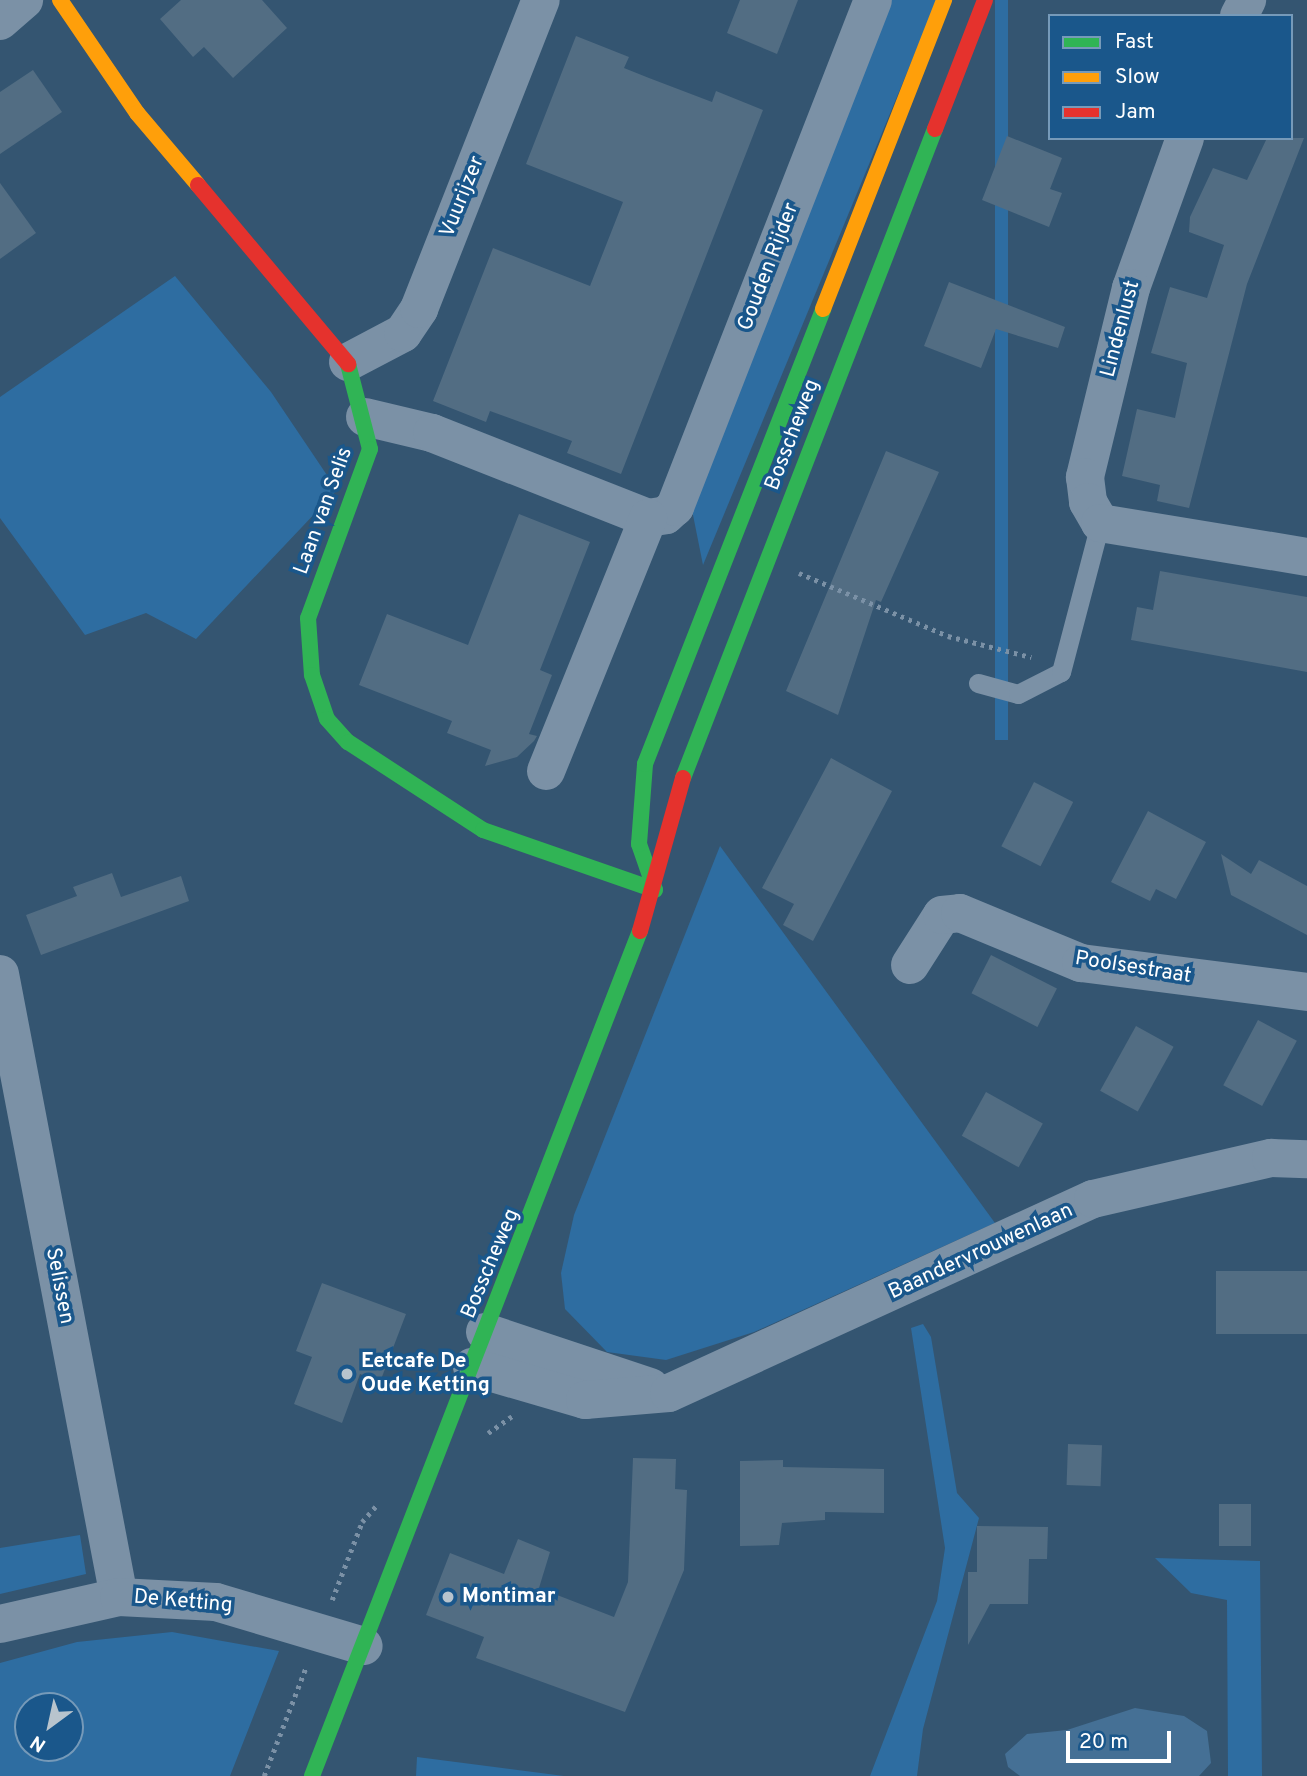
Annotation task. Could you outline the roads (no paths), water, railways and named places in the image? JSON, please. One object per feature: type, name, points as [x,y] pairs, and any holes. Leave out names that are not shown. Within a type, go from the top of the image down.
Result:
[{"type":"main road","name":"Laan van Selis","points":[[60,0],[137,113],[348,362],[365,417],[370,449],[362,478],[308,618],[312,675],[327,719],[348,742],[483,830],[655,890]]},
{"type":"main road","name":"Bosscheweg","points":[[655,890],[639,844],[645,764],[944,0]]},
{"type":"main road","name":"Bosscheweg","points":[[314,1774],[655,890],[685,768],[985,0]]},
{"type":"street","points":[[0,21],[24,0]]},
{"type":"street","name":"Vuurijzer","points":[[348,362],[403,333],[419,309],[541,0]]},
{"type":"street","name":"Gouden Rijder","points":[[648,518],[675,508],[873,0]]},
{"type":"street","name":"Lindenlust","points":[[1100,523],[1088,502],[1085,477],[1131,288],[1184,140]]},
{"type":"street","points":[[365,417],[432,433],[648,518],[547,771]]},
{"type":"street","points":[[1100,523],[1307,557]]},
{"type":"street","name":"Poolsestraat","points":[[910,965],[942,915],[961,914],[1081,964],[1307,992]]},
{"type":"street","name":"Selissen","points":[[0,974],[119,1597]]},
{"type":"street","name":"Baandervrouwenlaan","points":[[479,1349],[585,1400],[669,1393],[1093,1199],[1271,1158],[1307,1159]]},
{"type":"street","name":"De Ketting","points":[[0,1624],[119,1597],[216,1602],[320,1630],[364,1646]]},
{"type":"lane","points":[[978,683],[1018,694],[1054,678],[1061,672],[1100,523]]},
{"type":"place","name":"Eetcafe De Oude Ketting","points":[[347,1374]]},
{"type":"place","name":"Montimar","points":[[448,1597]]}]
